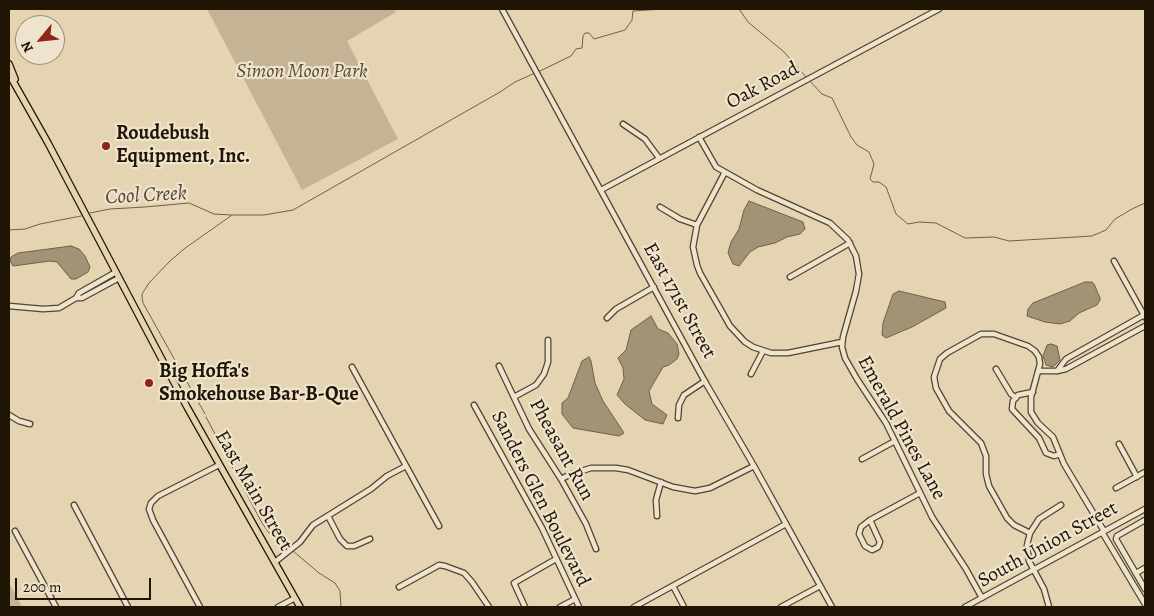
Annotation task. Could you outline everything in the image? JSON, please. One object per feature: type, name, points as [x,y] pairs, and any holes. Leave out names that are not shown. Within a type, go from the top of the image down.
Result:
[{"type":"main road","points":[[9,64],[19,90]]},
{"type":"main road","points":[[9,74],[19,90]]},
{"type":"main road","name":"East Main Street","points":[[19,90],[218,464],[300,607]]},
{"type":"street","name":"East 171st Street","points":[[502,9],[705,381],[832,607]]},
{"type":"street","name":"Oak Road","points":[[601,190],[939,9]]},
{"type":"street","points":[[623,124],[644,139],[659,158]]},
{"type":"street","name":"Emerald Pines Lane","points":[[699,137],[712,162],[725,172],[757,190],[830,223],[850,243],[858,265],[858,282],[842,342],[844,353],[849,366],[886,423],[939,528],[966,569],[982,598]]},
{"type":"street","points":[[725,172],[697,225],[693,248],[700,273],[733,331],[745,342],[763,351],[788,353],[842,342]]},
{"type":"street","points":[[660,208],[697,225]]},
{"type":"street","points":[[790,277],[850,243]]},
{"type":"street","points":[[1057,371],[1066,359],[1145,316],[1114,261]]},
{"type":"street","points":[[9,306],[59,308],[76,298],[82,298],[117,275]]},
{"type":"street","points":[[607,318],[616,309],[654,287]]},
{"type":"street","points":[[1038,371],[1057,371],[1066,368],[1145,326]]},
{"type":"street","points":[[1030,533],[1014,525],[1004,513],[987,479],[986,456],[981,443],[949,411],[937,392],[934,382],[940,359],[947,353],[985,333],[994,334],[1028,346],[1039,357],[1040,364],[1032,392],[1032,412],[1038,423],[1053,437],[1064,464],[1145,604]]},
{"type":"street","points":[[514,397],[536,385],[544,374],[548,362],[548,340]]},
{"type":"street","points":[[751,374],[763,351]]},
{"type":"street","name":"Pheasant Run","points":[[499,366],[530,429],[586,524],[596,549]]},
{"type":"street","points":[[352,367],[439,526]]},
{"type":"street","points":[[996,369],[1011,394],[1016,398]]},
{"type":"street","points":[[678,418],[679,405],[684,395],[705,381]]},
{"type":"street","points":[[1032,392],[1022,393],[1016,398],[1012,404],[1012,409],[1039,438],[1046,453],[1054,456],[1060,454]]},
{"type":"street","name":"Sanders Glen Boulevard","points":[[474,405],[542,528],[579,607]]},
{"type":"street","points":[[9,415],[19,421],[30,424]]},
{"type":"street","points":[[862,458],[895,441]]},
{"type":"street","points":[[1119,444],[1137,477]]},
{"type":"street","points":[[200,607],[153,520],[149,509],[150,503],[158,496],[218,464]]},
{"type":"street","points":[[274,562],[292,550],[313,525],[406,466]]},
{"type":"street","points":[[561,480],[584,470],[606,467],[628,470],[681,489],[702,490],[754,466]]},
{"type":"street","points":[[1116,488],[1145,472]]},
{"type":"street","points":[[657,516],[656,500],[660,482]]},
{"type":"street","points":[[870,520],[880,539],[878,547],[872,550],[865,546],[859,534],[861,527],[870,520],[920,493]]},
{"type":"street","points":[[74,505],[128,607]]},
{"type":"street","points":[[1049,607],[1044,588],[1029,561],[1026,550],[1030,533],[1039,519],[1061,505]]},
{"type":"street","name":"South Union Street","points":[[965,607],[1145,509]]},
{"type":"street","points":[[328,516],[340,539],[347,546],[354,546],[370,539]]},
{"type":"street","name":"South Union Street","points":[[1136,573],[1116,539],[1117,536],[1145,520]]},
{"type":"street","points":[[634,607],[786,524]]},
{"type":"street","points":[[15,531],[56,607]]},
{"type":"street","points":[[525,607],[514,583],[556,559]]},
{"type":"street","points":[[399,587],[432,568],[445,566],[464,573],[490,607]]},
{"type":"street","points":[[1145,568],[1136,573],[1145,589]]},
{"type":"street","points":[[673,586],[684,607]]},
{"type":"street","points":[[781,607],[820,586]]},
{"type":"street","points":[[278,607],[295,598]]},
{"type":"street","points":[[560,607],[575,599]]},
{"type":"green space","name":"Simon Moon Park","points":[[207,9],[395,9],[396,12],[347,41],[398,139],[302,190]]},
{"type":"green space","points":[[9,583],[22,607],[9,607]]},
{"type":"shaded area","points":[[749,201],[803,222],[805,229],[800,234],[758,247],[750,252],[739,266],[733,264],[728,253]]},
{"type":"shaded area","points":[[71,246],[79,249],[90,267],[88,272],[76,279],[71,279],[57,262],[50,261],[13,266],[10,261],[11,257],[18,253]]},
{"type":"shaded area","points":[[1085,282],[1092,282],[1094,284],[1100,300],[1097,305],[1079,313],[1070,321],[1060,324],[1045,322],[1027,316],[1028,309],[1033,303]]},
{"type":"shaded area","points":[[899,291],[945,302],[946,308],[912,327],[886,338],[882,335],[883,323],[893,294]]},
{"type":"shaded area","points":[[651,316],[658,329],[668,333],[677,344],[679,354],[677,359],[663,367],[649,391],[652,404],[667,415],[663,424],[645,420],[617,395],[624,379],[623,368],[618,358],[626,350],[631,330]]},
{"type":"shaded area","points":[[1047,345],[1057,346],[1060,360],[1053,367],[1046,365],[1043,356]]},
{"type":"shaded area","points":[[589,357],[595,383],[603,401],[624,433],[619,436],[573,428],[562,414],[562,403],[568,398],[582,361]]},
{"type":"waterway","points":[[538,72],[571,56],[576,49],[582,48],[585,33],[589,33],[594,39],[625,30],[632,20],[633,11],[663,9]]},
{"type":"waterway","points":[[739,9],[748,22],[784,52],[806,77]]},
{"type":"waterway","points":[[205,414],[143,303],[142,294],[149,283],[170,261],[232,215],[264,215],[293,210],[515,82],[535,73]]},
{"type":"waterway","points":[[809,80],[822,94],[832,98],[851,137],[857,145],[869,152],[874,164],[870,179],[886,187],[896,214],[908,224],[919,222],[936,223],[965,238],[994,237],[1009,241],[1092,236],[1106,230],[1115,219],[1145,203]]},
{"type":"waterway","name":"Cool Creek","points":[[90,213],[110,209],[189,203],[214,214],[231,215]]},
{"type":"waterway","name":"Cool Creek","points":[[9,230],[25,229],[81,216]]},
{"type":"waterway","points":[[206,417],[262,523],[278,542],[289,548]]},
{"type":"waterway","points":[[293,551],[319,573],[335,583],[340,591],[341,607]]},
{"type":"place","name":"Roudebush Equipment, Inc.","points":[[106,146]]},
{"type":"place","name":"Big Hoffa's Smokehouse Bar-B-Que","points":[[149,383]]}]
